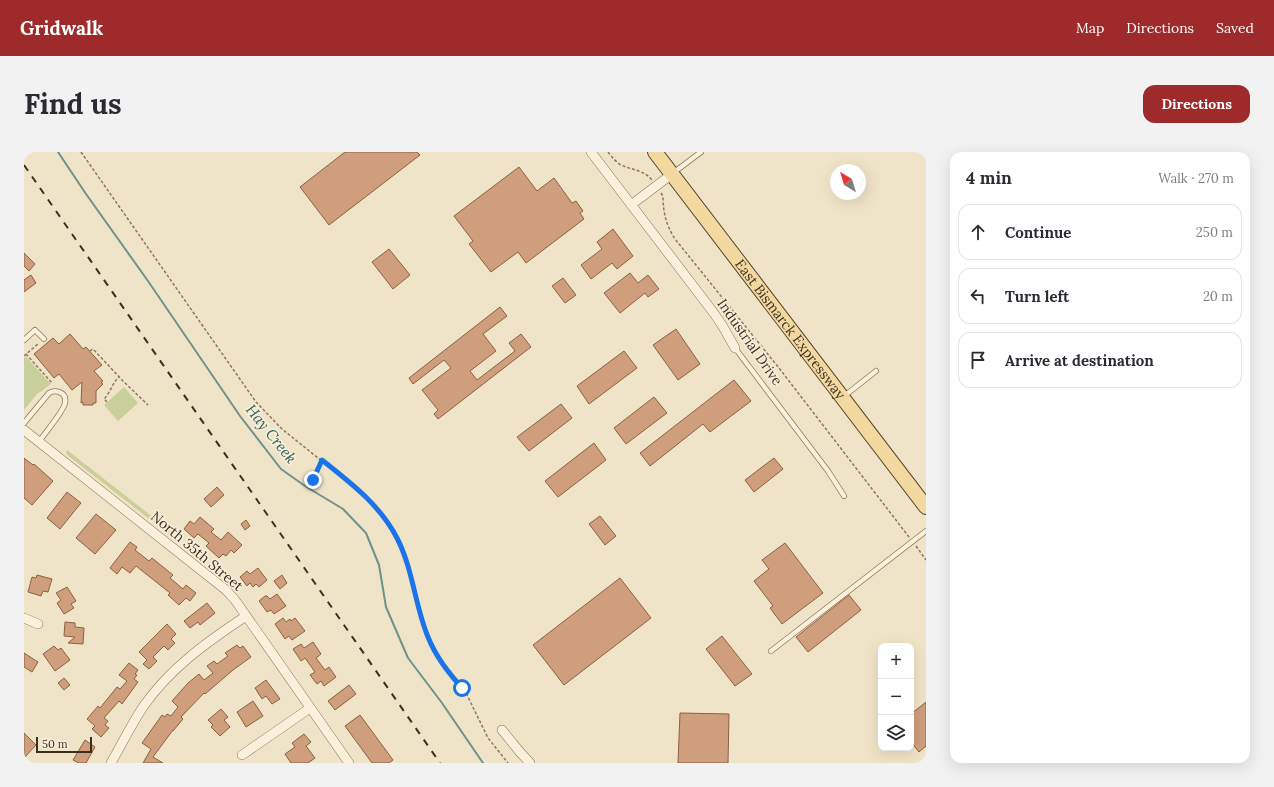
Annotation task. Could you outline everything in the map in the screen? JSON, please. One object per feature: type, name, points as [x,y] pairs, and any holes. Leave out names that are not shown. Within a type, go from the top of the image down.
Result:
[{"type":"main road","name":"East Bismarck Expressway","points":[[655,152],[926,507]]},
{"type":"street","name":"Industrial Drive","points":[[591,152],[713,312],[735,348]]},
{"type":"street","points":[[631,205],[672,174]]},
{"type":"street","name":"North 35th Street","points":[[24,430],[213,579],[231,595],[349,763]]},
{"type":"street","points":[[111,763],[144,707],[172,673],[198,650],[246,616]]},
{"type":"street","points":[[24,618],[38,624]]},
{"type":"street","points":[[242,755],[310,708]]},
{"type":"street","points":[[502,730],[518,751],[530,763]]},
{"type":"lane","points":[[672,174],[700,152]]},
{"type":"lane","points":[[24,340],[35,330],[44,339]]},
{"type":"lane","name":"Industrial Drive","points":[[735,348],[828,471],[844,496]]},
{"type":"lane","points":[[842,397],[876,371]]},
{"type":"lane","points":[[24,423],[49,393],[58,391],[64,396],[64,407],[39,442]]},
{"type":"lane","points":[[771,650],[926,531]]},
{"type":"path","points":[[81,152],[250,395],[275,422],[364,495],[390,525],[404,554],[422,620],[431,645],[444,667],[466,693],[488,738],[508,763]]},
{"type":"path","points":[[608,152],[615,161],[621,165],[647,174],[657,185],[663,196],[664,215],[674,239],[779,368],[926,560]]},
{"type":"path","points":[[24,356],[44,339]]},
{"type":"path","points":[[90,351],[93,349],[148,405]]},
{"type":"path","points":[[26,354],[52,382]]},
{"type":"path","points":[[107,402],[104,399],[109,394],[113,384],[119,377]]},
{"type":"path","points":[[313,480],[322,460]]},
{"type":"green space","points":[[26,356],[51,384],[38,393],[24,410],[24,358]]},
{"type":"green space","points":[[124,387],[138,403],[118,421],[104,405]]},
{"type":"green space","points":[[67,450],[177,536],[176,538],[175,539],[66,454]]},
{"type":"building","points":[[345,152],[417,152],[420,155],[329,225],[300,187]]},
{"type":"building","points":[[519,167],[537,191],[554,178],[572,203],[576,201],[583,211],[580,213],[584,219],[526,263],[518,252],[491,272],[469,244],[473,241],[454,216]]},
{"type":"building","points":[[613,229],[633,256],[617,269],[612,263],[591,279],[581,265],[602,249],[597,242]]},
{"type":"building","points":[[389,249],[410,275],[393,289],[372,262]]},
{"type":"building","points":[[24,253],[35,264],[29,271],[24,266]]},
{"type":"building","points":[[630,273],[638,283],[648,275],[659,289],[648,297],[645,293],[620,313],[604,293]]},
{"type":"building","points":[[31,275],[36,283],[24,292],[24,280]]},
{"type":"building","points":[[563,278],[576,295],[565,303],[552,286]]},
{"type":"building","points":[[500,307],[507,316],[483,334],[496,351],[470,371],[477,380],[515,351],[509,343],[521,334],[531,347],[438,419],[434,414],[438,410],[422,390],[451,368],[444,360],[413,384],[409,378]]},
{"type":"building","points":[[676,329],[700,364],[678,380],[653,345]]},
{"type":"building","points":[[70,334],[83,349],[86,347],[102,365],[94,371],[103,381],[101,382],[103,384],[96,391],[96,403],[93,403],[93,405],[83,405],[83,402],[81,403],[82,382],[72,390],[59,374],[54,378],[34,354],[53,338],[59,344]]},
{"type":"building","points":[[624,351],[637,368],[589,404],[577,386]]},
{"type":"building","points":[[734,380],[751,401],[710,432],[703,424],[650,466],[640,453]]},
{"type":"building","points":[[654,397],[667,413],[626,444],[614,428]]},
{"type":"building","points":[[561,404],[572,418],[529,451],[517,437]]},
{"type":"building","points":[[594,443],[606,460],[558,497],[545,481]]},
{"type":"building","points":[[24,458],[33,465],[34,464],[53,481],[32,505],[24,498]]},
{"type":"building","points":[[774,458],[783,469],[754,492],[745,480]]},
{"type":"building","points":[[217,487],[224,495],[211,507],[204,499]]},
{"type":"building","points":[[67,492],[81,503],[60,529],[47,518]]},
{"type":"building","points":[[96,514],[116,530],[95,554],[76,538]]},
{"type":"building","points":[[600,516],[616,536],[605,545],[589,524]]},
{"type":"building","points":[[200,517],[214,529],[211,532],[221,540],[228,532],[242,545],[234,553],[231,550],[226,556],[223,554],[219,558],[206,546],[209,543],[198,534],[194,538],[184,529],[190,521],[194,524]]},
{"type":"building","points":[[246,520],[250,526],[245,530],[241,524]]},
{"type":"building","points":[[130,542],[137,547],[135,550],[149,561],[152,558],[173,575],[170,578],[183,589],[186,585],[196,593],[190,601],[186,598],[179,605],[168,595],[170,593],[136,566],[130,573],[122,567],[117,574],[110,568]]},
{"type":"building","points":[[785,543],[823,593],[782,624],[770,608],[773,606],[754,581],[769,569],[762,560]]},
{"type":"building","points":[[258,568],[267,580],[259,587],[256,584],[253,587],[250,583],[247,586],[240,577],[247,571],[250,574]]},
{"type":"building","points":[[37,575],[52,579],[48,592],[43,591],[41,596],[28,592],[32,577],[36,578]]},
{"type":"building","points":[[282,575],[287,583],[280,589],[274,581]]},
{"type":"building","points":[[620,578],[651,618],[564,685],[533,645]]},
{"type":"building","points":[[67,587],[76,601],[71,604],[74,608],[64,614],[57,603],[61,600],[56,593]]},
{"type":"building","points":[[277,594],[286,606],[274,614],[271,610],[267,612],[259,601],[265,596],[270,599]]},
{"type":"building","points":[[849,595],[861,610],[808,652],[796,637]]},
{"type":"building","points":[[207,603],[215,613],[200,625],[198,622],[190,628],[184,621]]},
{"type":"building","points":[[283,618],[286,622],[295,618],[305,631],[292,640],[289,636],[285,639],[275,624]]},
{"type":"building","points":[[65,622],[75,623],[75,627],[84,628],[83,644],[68,643],[75,637],[64,636]]},
{"type":"building","points":[[167,624],[176,634],[171,639],[175,643],[168,650],[164,646],[153,657],[157,661],[149,669],[143,664],[147,660],[139,652]]},
{"type":"building","points":[[722,636],[752,674],[735,686],[706,649]]},
{"type":"building","points":[[313,642],[321,654],[316,658],[325,670],[329,667],[336,677],[324,686],[321,681],[317,684],[310,675],[315,672],[305,658],[301,661],[293,649],[301,644],[304,648]]},
{"type":"building","points":[[237,645],[240,648],[243,646],[251,657],[205,694],[204,693],[181,717],[183,719],[153,757],[163,763],[143,763],[151,749],[142,743],[162,715],[165,717],[167,714],[171,716],[178,707],[172,701],[188,683],[199,674],[204,680],[213,673],[207,666],[214,661],[217,664],[228,656],[225,653]]},
{"type":"building","points":[[54,646],[58,650],[61,648],[70,660],[55,671],[43,654]]},
{"type":"building","points":[[24,653],[38,662],[32,672],[24,667]]},
{"type":"building","points":[[129,663],[138,670],[134,679],[138,682],[122,704],[119,701],[104,718],[108,721],[105,725],[109,728],[101,737],[92,729],[95,726],[87,719],[98,706],[100,708],[117,687],[120,689],[127,681],[119,675]]},
{"type":"building","points":[[64,678],[70,685],[64,690],[58,683]]},
{"type":"building","points":[[266,680],[280,699],[272,704],[266,696],[262,699],[255,688]]},
{"type":"building","points":[[349,685],[356,694],[335,710],[328,701]]},
{"type":"building","points":[[253,701],[263,716],[246,727],[237,712]]},
{"type":"building","points":[[926,702],[926,746],[919,752],[914,746],[914,712]]},
{"type":"building","points":[[221,709],[228,717],[224,720],[230,727],[220,736],[211,727],[213,725],[208,720]]},
{"type":"building","points":[[680,713],[729,714],[728,763],[678,763]]},
{"type":"building","points":[[360,715],[393,760],[389,763],[372,763],[345,726]]},
{"type":"building","points":[[24,733],[36,745],[24,758]]},
{"type":"building","points":[[304,734],[311,742],[306,746],[315,758],[308,763],[291,763],[285,754],[295,747],[292,743]]},
{"type":"building","points":[[85,740],[95,747],[86,763],[79,763],[73,760]]},
{"type":"waterway","name":"Hay Creek","points":[[58,152],[240,416],[281,469],[305,486],[343,509],[366,533],[379,565],[386,607],[408,658],[442,703],[483,763]]},
{"type":"railway","points":[[24,165],[440,763]]},
{"type":"route","points":[[313,480],[322,460],[342,475],[364,495],[385,519],[394,532],[404,554],[422,620],[431,645],[444,667],[462,688]]}]
